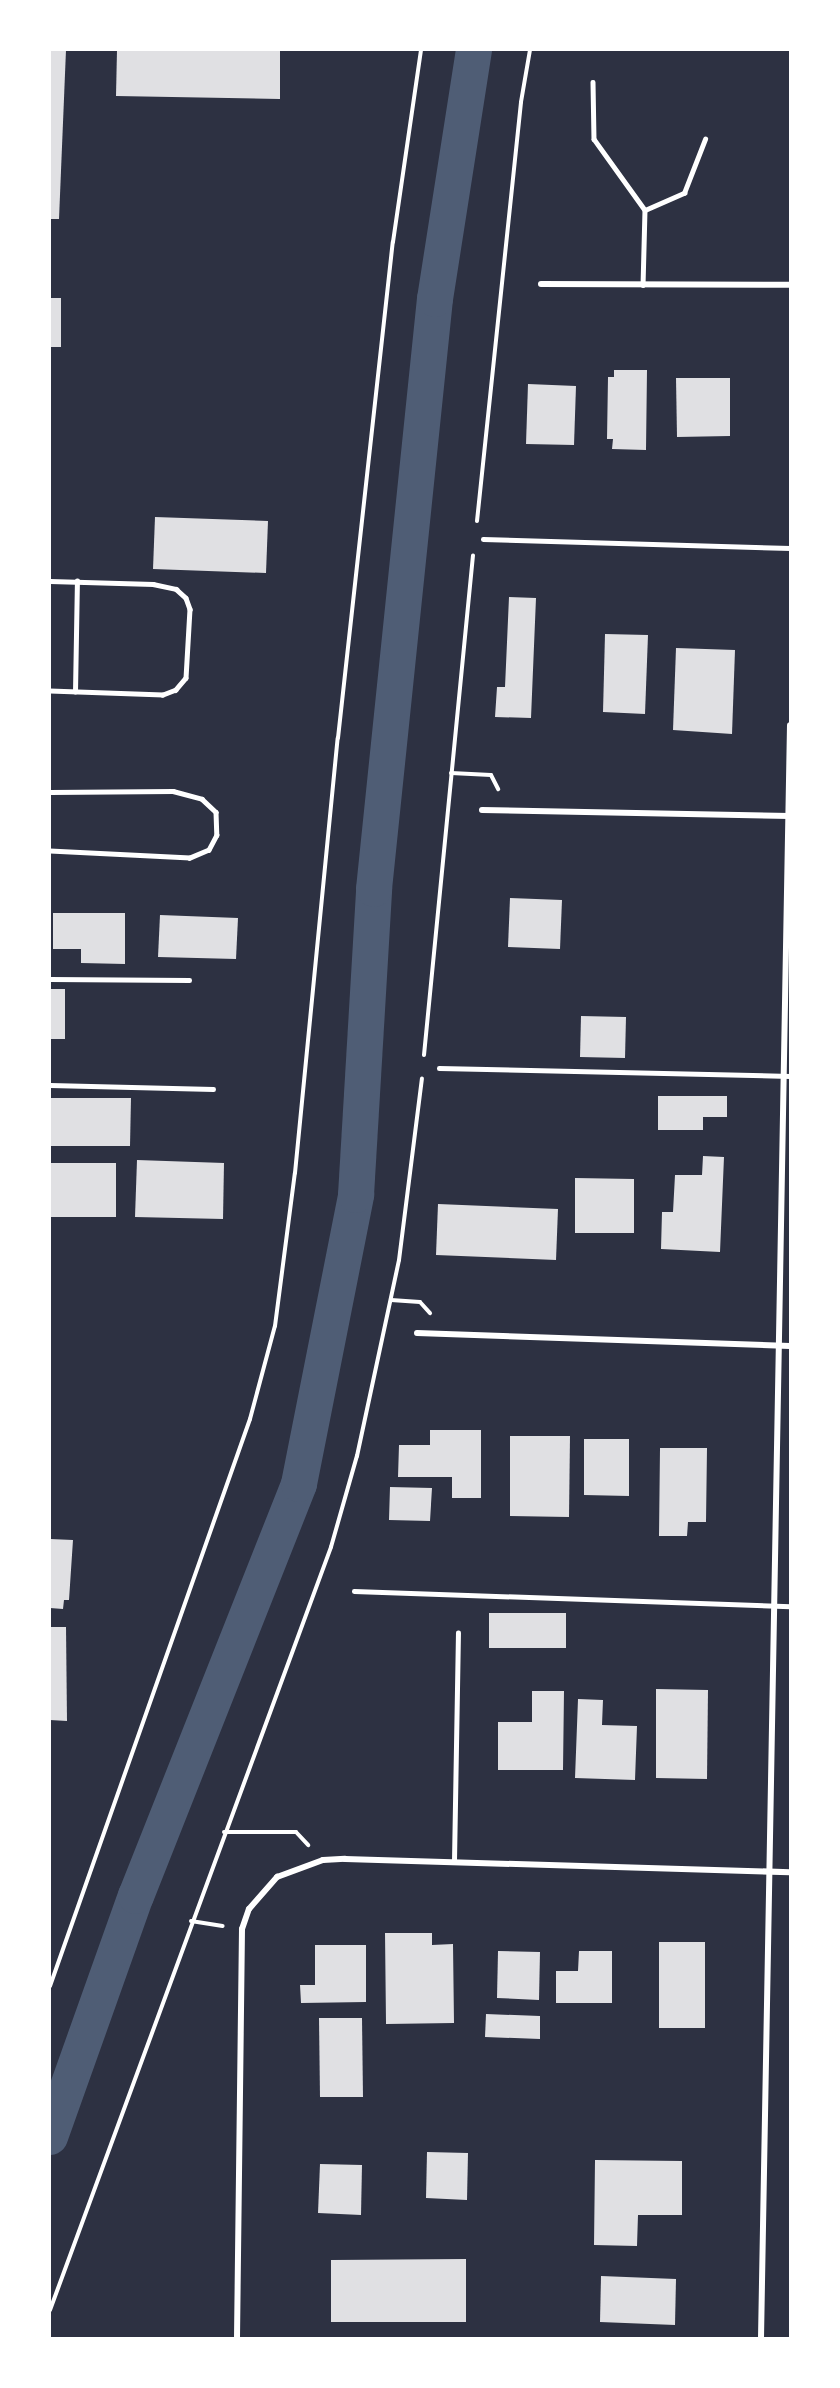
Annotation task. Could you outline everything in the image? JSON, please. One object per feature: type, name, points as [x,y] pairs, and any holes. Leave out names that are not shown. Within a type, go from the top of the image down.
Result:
[{"type":"street","points":[[541,284],[790,285]]},
{"type":"street","points":[[761,2338],[779,1346],[787,1076],[790,725]]},
{"type":"street","points":[[482,810],[790,816]]},
{"type":"street","points":[[417,1334],[790,1346]]},
{"type":"street","points":[[237,2338],[243,1929],[249,1909],[263,1890],[285,1873],[323,1860],[454,1861],[790,1872]]},
{"type":"lane","points":[[593,82],[594,139],[645,210],[643,285]]},
{"type":"lane","points":[[645,210],[684,193],[705,139]]},
{"type":"lane","points":[[483,539],[790,548]]},
{"type":"lane","points":[[50,580],[153,584],[176,589],[186,598],[190,609],[186,678],[176,690],[163,694],[50,691]]},
{"type":"lane","points":[[75,692],[77,581]]},
{"type":"lane","points":[[50,792],[173,791],[202,799],[216,812],[217,835],[209,850],[190,858],[50,851]]},
{"type":"lane","points":[[50,979],[189,980]]},
{"type":"lane","points":[[439,1068],[787,1076]]},
{"type":"lane","points":[[50,1085],[213,1089]]},
{"type":"lane","points":[[354,1591],[790,1606]]},
{"type":"lane","points":[[454,1861],[458,1633]]},
{"type":"path","points":[[50,1986],[246,1430],[275,1326],[295,1173],[392,253],[421,50]]},
{"type":"path","points":[[476,526],[521,102],[530,50]]},
{"type":"path","points":[[423,1058],[474,550]]},
{"type":"path","points":[[451,773],[491,775],[509,810]]},
{"type":"path","points":[[50,2310],[191,1921],[331,1547],[357,1456],[399,1260],[422,1070]]},
{"type":"path","points":[[224,1832],[296,1832],[323,1860]]},
{"type":"path","points":[[191,1921],[243,1929]]},
{"type":"building","points":[[50,50],[66,50],[59,219],[50,219]]},
{"type":"building","points":[[117,50],[280,50],[280,99],[116,96]]},
{"type":"building","points":[[50,298],[61,298],[61,347],[50,347]]},
{"type":"building","points":[[614,370],[647,370],[646,450],[612,449],[613,439],[607,439],[608,377],[614,377]]},
{"type":"building","points":[[676,378],[730,378],[730,436],[677,437]]},
{"type":"building","points":[[528,384],[576,386],[574,445],[526,444]]},
{"type":"building","points":[[155,517],[268,521],[266,573],[153,569]]},
{"type":"building","points":[[509,597],[536,598],[531,718],[495,717],[497,687],[505,687]]},
{"type":"building","points":[[605,634],[648,635],[645,714],[603,712]]},
{"type":"building","points":[[676,648],[735,650],[732,734],[673,730]]},
{"type":"building","points":[[510,898],[562,900],[560,949],[508,947]]},
{"type":"building","points":[[53,913],[125,913],[125,964],[81,963],[81,949],[53,949]]},
{"type":"building","points":[[160,915],[238,918],[236,959],[158,957]]},
{"type":"building","points":[[50,989],[65,989],[65,1039],[50,1039]]},
{"type":"building","points":[[581,1016],[626,1017],[625,1058],[580,1057]]},
{"type":"building","points":[[658,1096],[727,1096],[727,1117],[703,1117],[703,1130],[658,1130]]},
{"type":"building","points":[[50,1098],[131,1098],[130,1146],[50,1146]]},
{"type":"building","points":[[703,1156],[724,1157],[720,1252],[661,1249],[662,1212],[673,1212],[675,1175],[702,1175]]},
{"type":"building","points":[[137,1160],[224,1163],[223,1219],[135,1217]]},
{"type":"building","points":[[50,1163],[116,1163],[116,1217],[50,1217]]},
{"type":"building","points":[[575,1178],[634,1179],[634,1233],[575,1233]]},
{"type":"building","points":[[438,1204],[558,1209],[556,1260],[436,1255]]},
{"type":"building","points":[[430,1430],[481,1430],[481,1498],[452,1498],[452,1477],[398,1477],[399,1445],[430,1445]]},
{"type":"building","points":[[510,1436],[570,1436],[569,1517],[510,1516]]},
{"type":"building","points":[[584,1439],[629,1439],[629,1496],[584,1495]]},
{"type":"building","points":[[660,1448],[707,1448],[706,1522],[688,1522],[687,1536],[659,1536]]},
{"type":"building","points":[[390,1487],[432,1488],[430,1521],[389,1520]]},
{"type":"building","points":[[50,1539],[73,1540],[69,1600],[64,1600],[63,1609],[50,1608]]},
{"type":"building","points":[[489,1613],[566,1613],[566,1648],[489,1648]]},
{"type":"building","points":[[50,1627],[66,1627],[67,1721],[50,1720]]},
{"type":"building","points":[[656,1689],[708,1690],[707,1779],[656,1778]]},
{"type":"building","points":[[532,1691],[564,1691],[563,1770],[498,1770],[498,1722],[532,1722]]},
{"type":"building","points":[[578,1699],[603,1700],[602,1725],[637,1726],[635,1780],[575,1778]]},
{"type":"building","points":[[385,1933],[432,1933],[432,1945],[453,1944],[454,2023],[386,2024]]},
{"type":"building","points":[[659,1942],[705,1942],[705,2028],[659,2028]]},
{"type":"building","points":[[315,1945],[366,1945],[366,2002],[301,2003],[300,1985],[315,1985]]},
{"type":"building","points":[[498,1951],[540,1952],[539,2000],[497,1998]]},
{"type":"building","points":[[579,1951],[612,1951],[612,2003],[556,2003],[556,1971],[578,1971]]},
{"type":"building","points":[[486,2014],[540,2016],[540,2039],[485,2037]]},
{"type":"building","points":[[319,2018],[362,2018],[363,2097],[320,2097]]},
{"type":"building","points":[[427,2152],[468,2153],[467,2200],[426,2198]]},
{"type":"building","points":[[595,2160],[682,2161],[682,2215],[638,2215],[637,2246],[594,2245]]},
{"type":"building","points":[[320,2164],[362,2165],[361,2215],[318,2213]]},
{"type":"building","points":[[466,2259],[466,2322],[331,2322],[331,2260]]},
{"type":"building","points":[[601,2276],[676,2279],[675,2325],[600,2322]]},
{"type":"waterway","points":[[50,2137],[136,1896],[299,1484],[356,1195],[374,889],[435,299],[474,50]]}]
